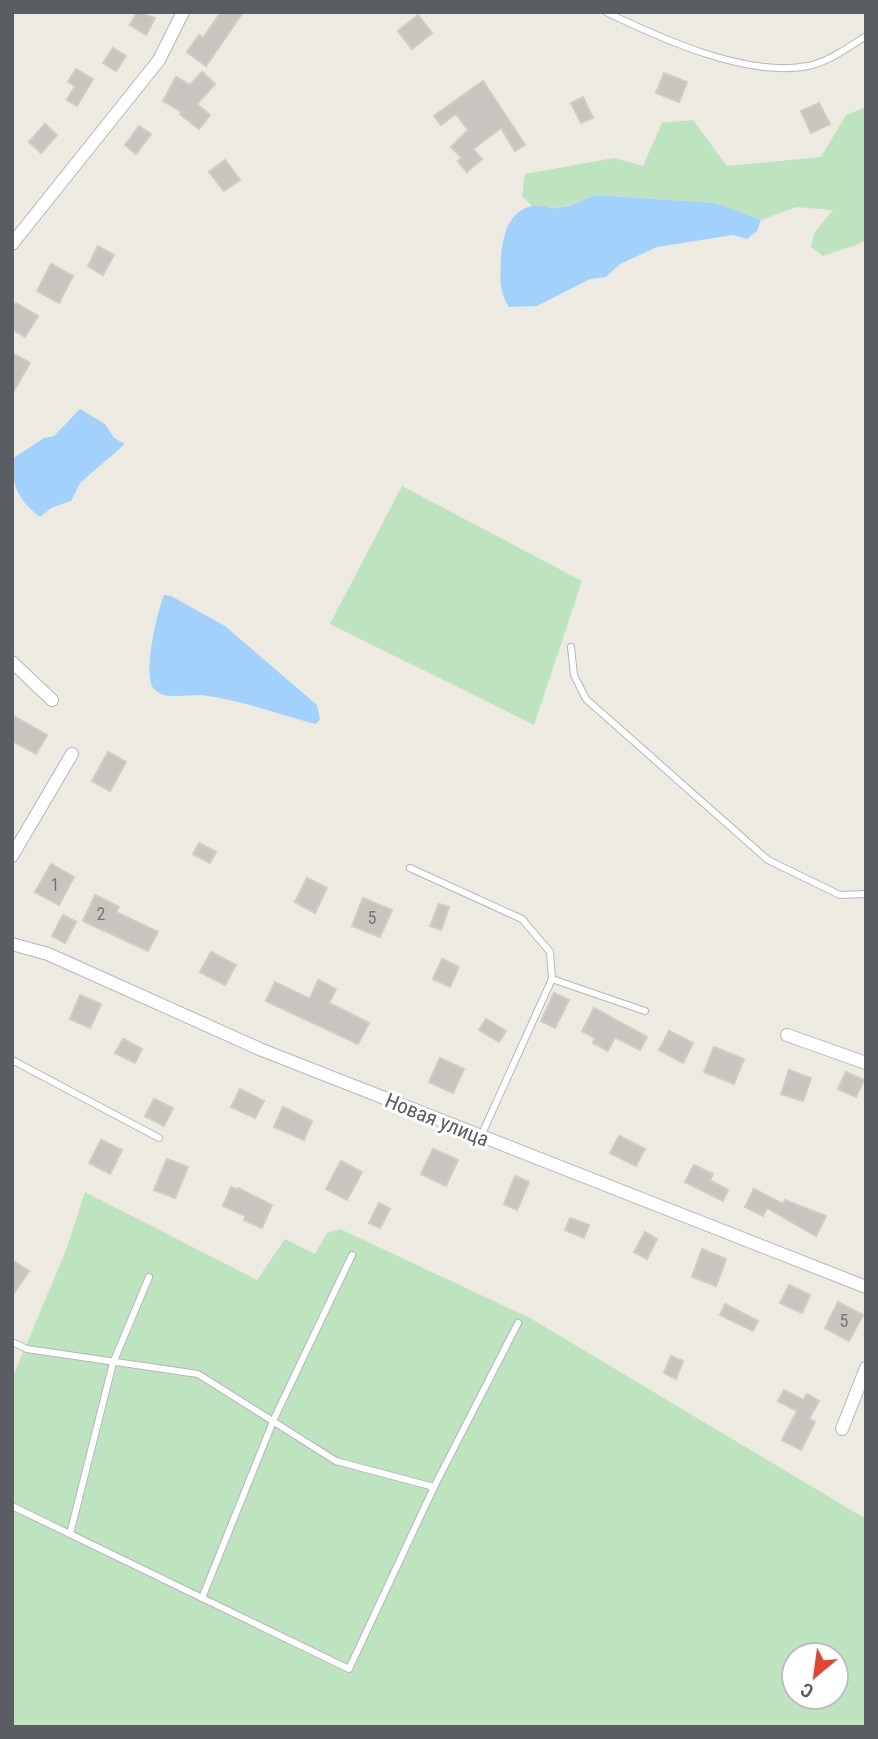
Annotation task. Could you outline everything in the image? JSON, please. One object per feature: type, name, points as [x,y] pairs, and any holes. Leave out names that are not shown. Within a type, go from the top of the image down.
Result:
[{"type":"street","points":[[12,244],[159,60],[183,12]]},
{"type":"street","points":[[12,662],[52,700]]},
{"type":"street","points":[[12,856],[72,754]]},
{"type":"street","name":"Новая улица","points":[[12,944],[48,954],[262,1050],[480,1138],[866,1287]]},
{"type":"street","points":[[787,1035],[866,1063]]},
{"type":"street","points":[[842,1429],[866,1368]]},
{"type":"lane","points":[[606,12],[700,51],[751,64],[782,68],[810,65],[866,36]]},
{"type":"lane","points":[[571,647],[574,675],[586,699],[768,860],[840,895],[866,894]]},
{"type":"lane","points":[[410,867],[522,919],[550,952],[552,979],[480,1138]]},
{"type":"lane","points":[[552,979],[645,1010]]},
{"type":"lane","points":[[12,1060],[159,1138]]},
{"type":"lane","points":[[202,1598],[274,1419],[352,1255]]},
{"type":"lane","points":[[70,1534],[113,1363],[149,1277]]},
{"type":"lane","points":[[12,1506],[349,1669],[434,1487],[518,1323]]},
{"type":"lane","points":[[12,1342],[27,1349],[198,1374],[274,1419],[336,1461],[434,1487]]},
{"type":"green space","points":[[866,107],[866,240],[823,256],[811,247],[814,233],[833,210],[796,207],[761,220],[716,203],[596,195],[560,208],[532,206],[522,196],[525,174],[614,158],[643,166],[662,123],[693,120],[727,166],[821,157],[846,115]]},
{"type":"green space","points":[[402,486],[582,581],[534,725],[330,624]]},
{"type":"green space","points":[[85,1192],[257,1280],[285,1239],[315,1254],[327,1233],[340,1229],[530,1318],[866,1519],[866,1727],[12,1727],[12,1379],[66,1250]]},
{"type":"water","points":[[596,195],[716,203],[761,220],[757,231],[747,239],[733,235],[657,247],[620,264],[606,277],[590,279],[537,306],[509,307],[502,290],[500,272],[503,243],[511,220],[532,206],[559,208]]},
{"type":"water","points":[[80,409],[105,424],[114,438],[125,444],[80,483],[71,501],[51,508],[40,517],[26,505],[18,492],[13,477],[12,459],[44,438],[54,436]]},
{"type":"water","points":[[164,595],[171,596],[225,626],[317,705],[320,719],[316,724],[230,700],[201,695],[170,696],[158,693],[151,682],[150,658]]},
{"type":"building","points":[[137,12],[155,18],[146,35],[130,25]]},
{"type":"building","points":[[221,12],[243,12],[206,66],[187,52],[199,35],[203,38]]},
{"type":"building","points":[[418,15],[432,33],[412,49],[398,31]]},
{"type":"building","points":[[113,48],[126,56],[116,71],[103,63]]},
{"type":"building","points":[[76,69],[93,79],[77,106],[67,100],[75,86],[68,82]]},
{"type":"building","points":[[202,72],[215,84],[197,104],[210,115],[199,129],[180,114],[182,112],[163,101],[176,77],[190,85]]},
{"type":"building","points":[[664,73],[687,82],[679,102],[656,93]]},
{"type":"building","points":[[483,81],[525,145],[515,151],[501,128],[473,149],[482,159],[467,172],[458,161],[462,158],[451,147],[468,130],[456,114],[441,125],[434,116]]},
{"type":"building","points":[[583,97],[593,118],[581,123],[571,103]]},
{"type":"building","points":[[819,103],[830,124],[811,133],[801,111]]},
{"type":"building","points":[[45,124],[57,135],[41,153],[29,142]]},
{"type":"building","points":[[139,126],[151,134],[136,154],[125,145]]},
{"type":"building","points":[[225,160],[240,180],[224,191],[209,172]]},
{"type":"building","points":[[98,246],[114,255],[103,275],[88,266]]},
{"type":"building","points":[[51,264],[73,276],[59,303],[37,291]]},
{"type":"building","points":[[16,303],[38,316],[25,337],[12,329],[12,309]]},
{"type":"building","points":[[12,353],[30,363],[12,394]]},
{"type":"building","points":[[12,715],[47,735],[36,754],[12,741]]},
{"type":"building","points":[[108,752],[126,762],[110,791],[92,781]]},
{"type":"building","points":[[199,843],[216,852],[210,863],[193,854]]},
{"type":"building","points":[[51,864],[74,877],[59,905],[35,892]]},
{"type":"building","points":[[307,878],[327,888],[315,913],[295,902]]},
{"type":"building","points":[[95,895],[119,907],[116,912],[158,932],[148,951],[83,921]]},
{"type":"building","points":[[363,898],[392,910],[380,937],[352,926]]},
{"type":"building","points":[[439,904],[449,907],[441,930],[430,926]]},
{"type":"building","points":[[63,915],[76,922],[65,943],[52,936]]},
{"type":"building","points":[[211,952],[236,965],[225,985],[200,972]]},
{"type":"building","points":[[442,959],[459,967],[450,987],[433,979]]},
{"type":"building","points":[[318,980],[336,989],[329,1003],[369,1023],[358,1044],[266,1001],[275,982],[310,999]]},
{"type":"building","points":[[554,993],[569,1000],[555,1028],[541,1021]]},
{"type":"building","points":[[80,995],[101,1004],[90,1028],[70,1019]]},
{"type":"building","points":[[594,1008],[647,1037],[640,1050],[615,1037],[608,1051],[593,1043],[595,1038],[582,1031]]},
{"type":"building","points":[[486,1019],[506,1031],[499,1042],[479,1030]]},
{"type":"building","points":[[669,1031],[693,1043],[683,1063],[659,1050]]},
{"type":"building","points":[[123,1039],[142,1049],[135,1063],[115,1053]]},
{"type":"building","points":[[714,1047],[744,1059],[734,1084],[704,1072]]},
{"type":"building","points":[[440,1058],[464,1069],[453,1093],[429,1082]]},
{"type":"building","points":[[789,1070],[811,1078],[803,1101],[781,1094]]},
{"type":"building","points":[[846,1072],[864,1080],[856,1097],[838,1089]]},
{"type":"building","points":[[240,1089],[264,1101],[255,1118],[231,1107]]},
{"type":"building","points":[[154,1099],[173,1108],[164,1126],[145,1116]]},
{"type":"building","points":[[283,1107],[312,1121],[304,1140],[274,1127]]},
{"type":"building","points":[[619,1136],[645,1149],[636,1166],[610,1153]]},
{"type":"building","points":[[101,1140],[122,1150],[110,1174],[89,1163]]},
{"type":"building","points":[[433,1149],[458,1160],[446,1186],[421,1174]]},
{"type":"building","points":[[167,1159],[188,1167],[175,1198],[154,1190]]},
{"type":"building","points":[[341,1161],[362,1172],[347,1200],[326,1189]]},
{"type":"building","points":[[694,1165],[713,1174],[710,1180],[728,1190],[723,1201],[685,1182]]},
{"type":"building","points":[[515,1176],[529,1182],[517,1210],[504,1204]]},
{"type":"building","points":[[231,1187],[272,1205],[262,1228],[244,1220],[246,1216],[223,1206]]},
{"type":"building","points":[[754,1189],[783,1204],[785,1200],[826,1216],[816,1236],[767,1208],[763,1216],[745,1207]]},
{"type":"building","points":[[379,1203],[390,1209],[380,1228],[369,1223]]},
{"type":"building","points":[[570,1218],[589,1225],[584,1238],[565,1230]]},
{"type":"building","points":[[645,1232],[657,1239],[647,1259],[634,1252]]},
{"type":"building","points":[[702,1249],[726,1259],[716,1286],[692,1277]]},
{"type":"building","points":[[12,1260],[29,1271],[12,1296]]},
{"type":"building","points":[[789,1285],[810,1295],[802,1313],[780,1303]]},
{"type":"building","points":[[838,1302],[863,1315],[849,1341],[825,1328]]},
{"type":"building","points":[[725,1304],[758,1321],[753,1331],[720,1315]]},
{"type":"building","points":[[671,1356],[683,1361],[676,1379],[664,1373]]},
{"type":"building","points":[[784,1390],[803,1400],[807,1394],[819,1401],[809,1419],[815,1422],[801,1450],[782,1440],[797,1411],[778,1401]]}]
